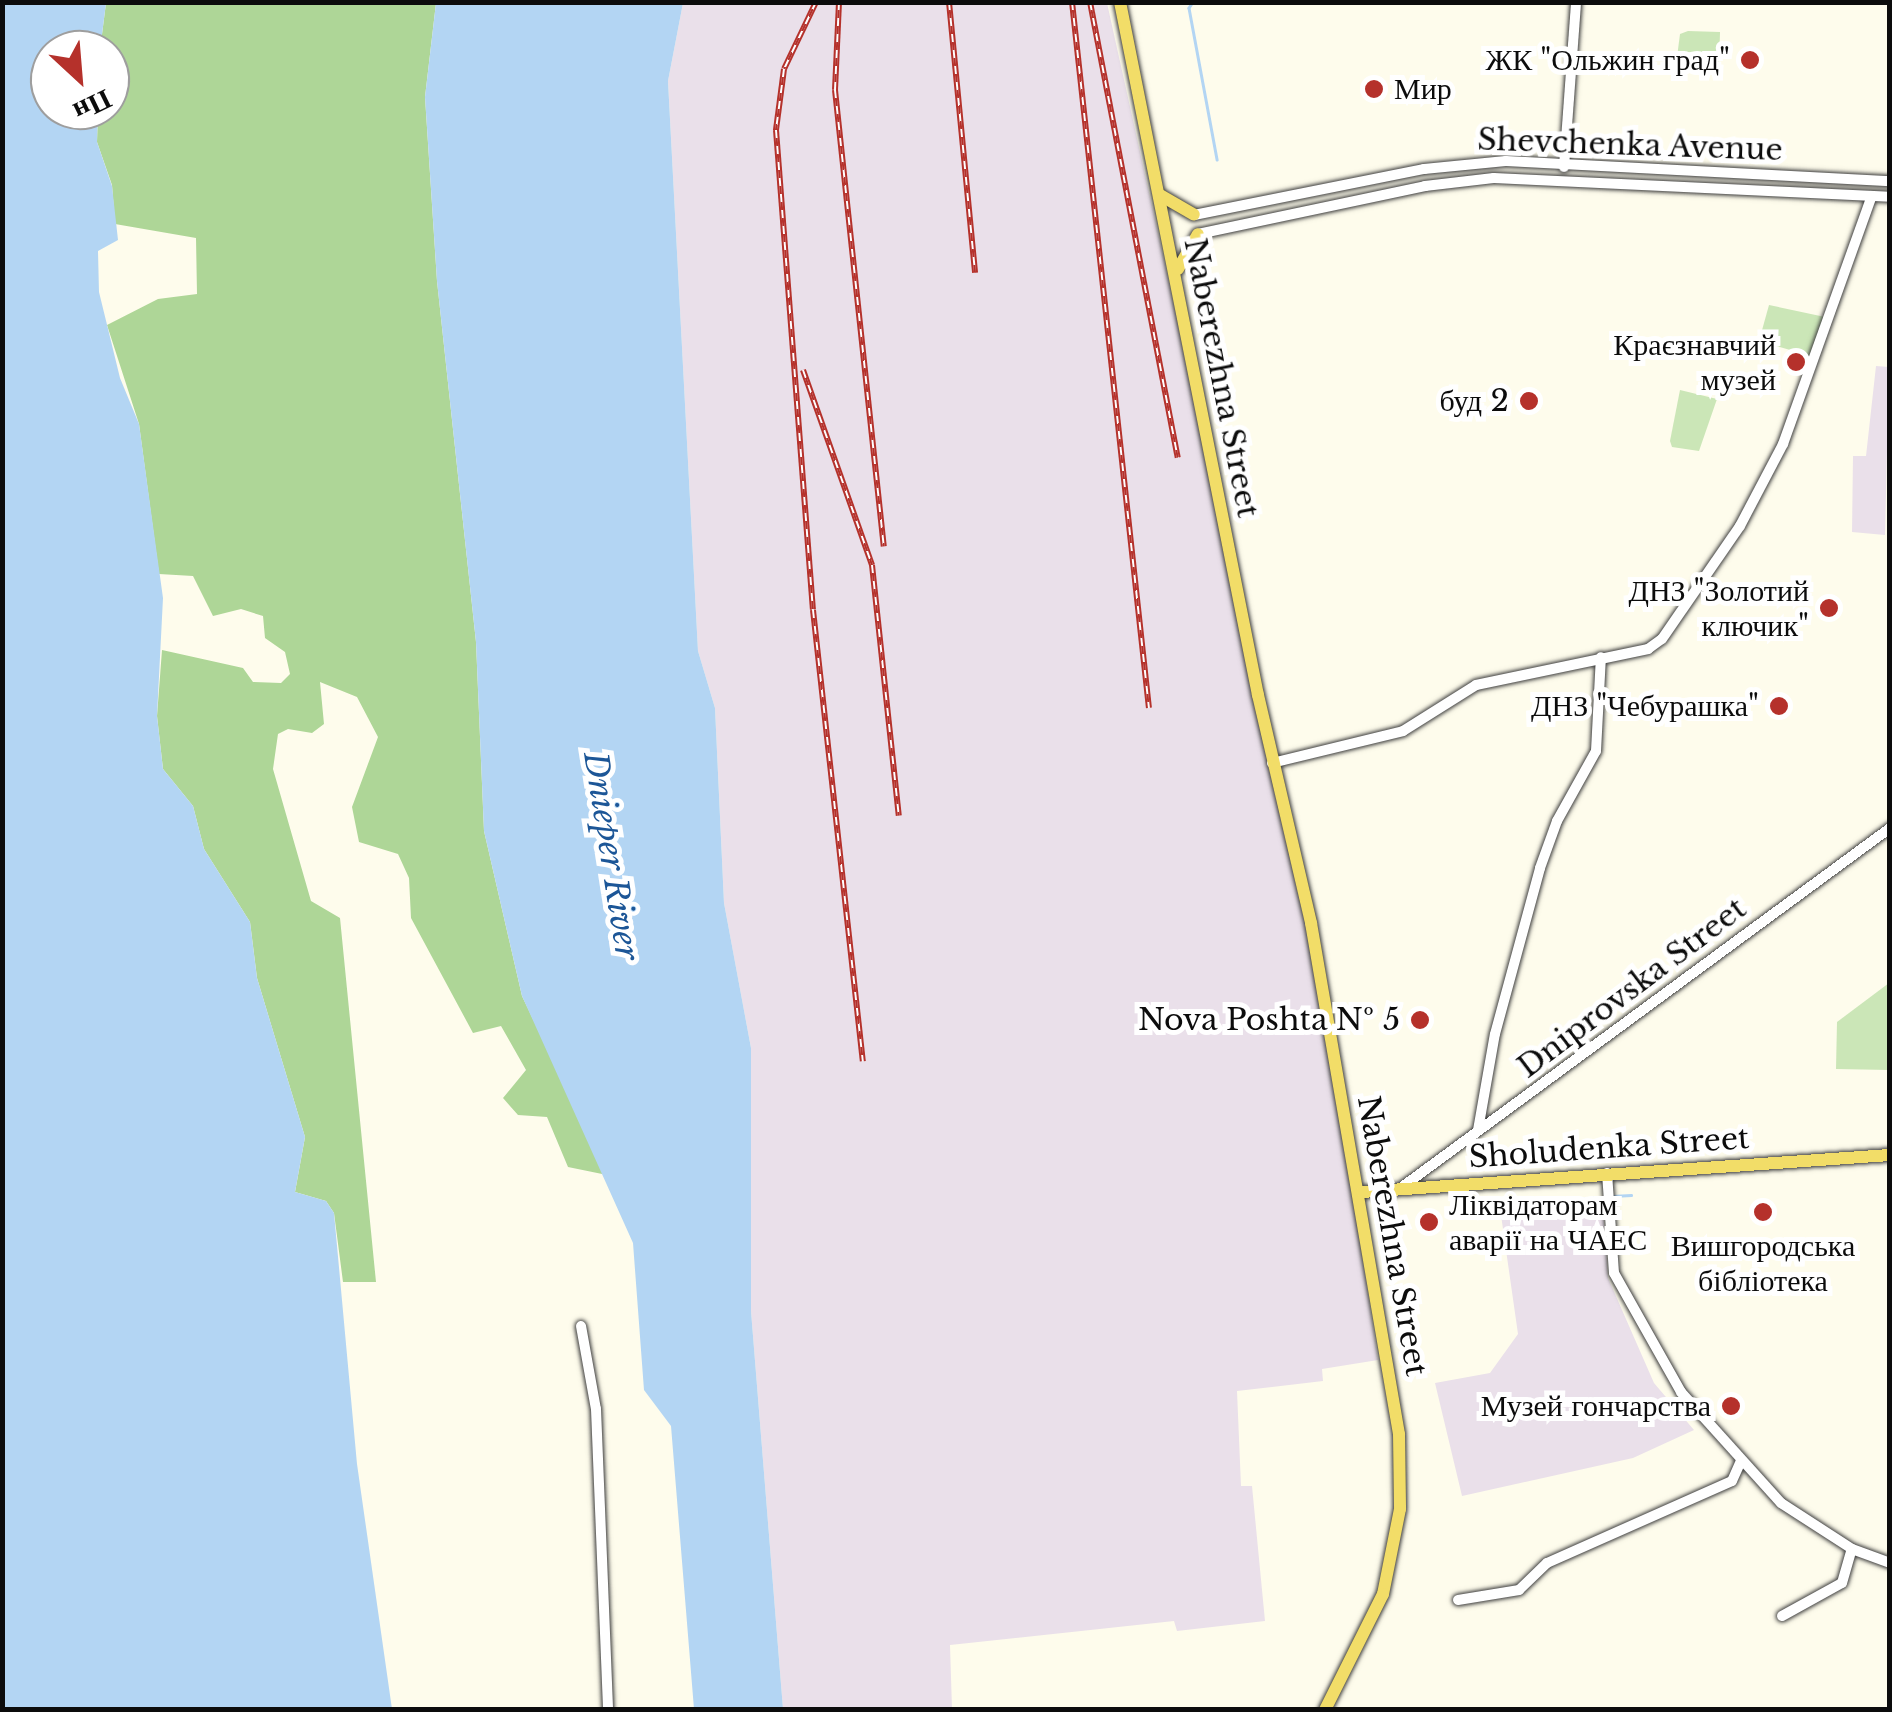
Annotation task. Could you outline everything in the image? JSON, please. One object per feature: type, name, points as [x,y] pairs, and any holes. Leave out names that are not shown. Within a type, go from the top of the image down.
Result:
[{"type":"main road","name":"Naberezhna Street","points":[[1120,2],[1272,763],[1311,924],[1362,1192],[1395,1404],[1400,1509],[1383,1594],[1324,1710]]},
{"type":"main road","points":[[1160,195],[1194,215],[1168,232]]},
{"type":"main road","points":[[1168,232],[1198,234]]},
{"type":"main road","points":[[1176,276],[1183,251],[1198,234]]},
{"type":"main road","name":"Sholudenka Street","points":[[1859,1156],[1890,1144]]},
{"type":"main road","name":"Sholudenka Street","points":[[1362,1192],[1402,1186],[1890,1155]]},
{"type":"street","points":[[1564,178],[1576,2]]},
{"type":"street","name":"Shevchenka Avenue","points":[[1194,215],[1457,164],[1564,162],[1887,181]]},
{"type":"street","points":[[1887,181],[1890,166]]},
{"type":"street","points":[[1758,191],[1760,174]]},
{"type":"street","name":"Shevchenka Avenue","points":[[1198,234],[1461,180],[1564,178],[1890,197]]},
{"type":"street","points":[[1272,763],[1403,731],[1476,685],[1648,649],[1662,639],[1719,558],[1783,444],[1872,196]]},
{"type":"street","points":[[1250,204],[1254,222]]},
{"type":"street","points":[[1476,1135],[1494,1034],[1540,868],[1557,822],[1596,751],[1601,656]]},
{"type":"street","name":"Dniprovska Street","points":[[1402,1186],[1890,828]]},
{"type":"street","points":[[1606,1173],[1614,1272],[1681,1392],[1781,1503],[1852,1549],[1890,1563]]},
{"type":"street","points":[[581,1326],[596,1409],[608,1710]]},
{"type":"street","points":[[1458,1600],[1519,1590],[1547,1564],[1732,1481],[1741,1462]]},
{"type":"street","points":[[1782,1616],[1842,1583],[1852,1549]]},
{"type":"street","points":[[1336,1693],[1338,1710]]},
{"type":"shaded area","points":[[683,3],[1107,3],[1311,923],[1378,1360],[1322,1369],[1323,1381],[1237,1391],[1241,1486],[1252,1486],[1265,1621],[1177,1631],[1174,1621],[950,1645],[952,1709],[783,1709],[751,1311],[751,1048],[724,903],[715,708],[698,651],[668,81]]},
{"type":"shaded area","points":[[1876,366],[1889,367],[1885,535],[1852,532],[1853,456],[1866,456]]},
{"type":"shaded area","points":[[1603,1206],[1608,1278],[1654,1383],[1694,1430],[1633,1458],[1462,1496],[1435,1383],[1490,1373],[1518,1334],[1501,1215]]},
{"type":"green space","points":[[106,3],[436,3],[425,97],[437,281],[476,642],[484,831],[522,996],[607,1175],[568,1167],[547,1117],[518,1115],[503,1098],[526,1070],[501,1026],[473,1033],[411,918],[409,878],[398,854],[359,842],[352,807],[378,737],[357,697],[320,682],[324,724],[312,733],[288,729],[278,734],[273,769],[311,901],[340,918],[376,1282],[343,1282],[334,1213],[326,1201],[295,1192],[305,1137],[257,978],[250,922],[204,849],[193,806],[163,769],[157,716],[162,650],[243,668],[253,682],[281,683],[290,674],[285,652],[265,638],[263,616],[241,609],[213,616],[193,576],[159,574],[139,424],[107,325],[158,299],[197,294],[196,238],[115,224],[112,185],[97,142],[97,130],[130,130],[130,30],[103,30]]},
{"type":"green space","points":[[1720,32],[1719,65],[1676,65],[1680,34]]},
{"type":"green space","points":[[1769,305],[1825,317],[1811,356],[1759,341]]},
{"type":"green space","points":[[1680,390],[1717,399],[1699,451],[1672,447],[1670,441]]},
{"type":"green space","points":[[1889,983],[1889,1070],[1836,1069],[1837,1022]]},
{"type":"water","points":[[3,2],[106,3],[103,30],[30,30],[30,130],[97,130],[97,142],[112,186],[118,240],[98,251],[99,292],[120,378],[139,424],[163,598],[157,716],[163,769],[193,806],[204,849],[250,922],[257,978],[305,1137],[295,1192],[326,1201],[334,1213],[357,1464],[392,1709],[3,1709]]},
{"type":"water","name":"Dnieper River","points":[[436,3],[683,3],[668,81],[698,651],[715,708],[724,903],[751,1048],[751,1311],[783,1709],[694,1709],[671,1426],[644,1390],[633,1243],[522,996],[484,831],[476,642],[437,281],[425,97]]},
{"type":"waterway","points":[[1193,2],[1189,8],[1217,159]]},
{"type":"waterway","points":[[1612,1196],[1631,1195]]},
{"type":"waterway","points":[[1548,1201],[1604,1197]]},
{"type":"railway","points":[[816,2],[784,69],[776,130],[813,610],[863,1061]]},
{"type":"railway","points":[[839,2],[835,90],[884,546]]},
{"type":"railway","points":[[949,2],[975,273]]},
{"type":"railway","points":[[1072,2],[1149,708]]},
{"type":"railway","points":[[1090,2],[1178,458]]},
{"type":"railway","points":[[803,370],[872,565],[899,816]]},
{"type":"place","name":"ЖК \"Ольжин град\"","points":[[1750,60]]},
{"type":"place","name":"Мир","points":[[1374,89]]},
{"type":"place","name":"Краєзнавчий музей","points":[[1796,362]]},
{"type":"place","name":"буд 2","points":[[1529,401]]},
{"type":"place","name":"ДНЗ \"Золотий ключик\"","points":[[1829,608]]},
{"type":"place","name":"ДНЗ \"Чебурашка\"","points":[[1779,706]]},
{"type":"place","name":"Nova Poshta № 5","points":[[1420,1020]]},
{"type":"place","name":"Вишгородська бібліотека","points":[[1763,1212]]},
{"type":"place","name":"Ліквідаторам аварії на ЧАЕС","points":[[1429,1222]]},
{"type":"place","name":"Музей гончарства","points":[[1731,1406]]}]
